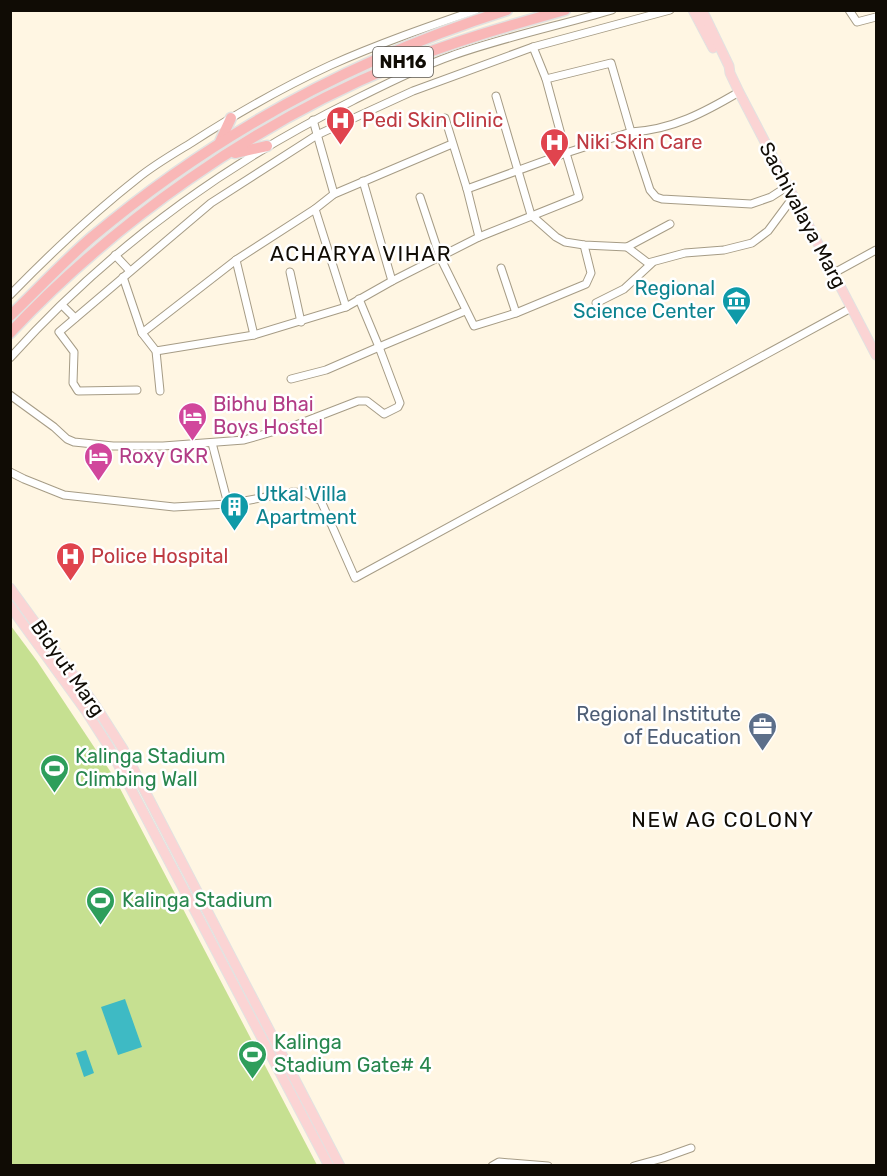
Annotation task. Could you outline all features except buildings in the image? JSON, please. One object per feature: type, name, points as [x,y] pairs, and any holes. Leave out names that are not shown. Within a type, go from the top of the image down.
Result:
[{"type":"highway","name":"NH16","points":[[10,316],[91,238],[219,142],[313,88],[390,52],[507,10]]},
{"type":"highway","name":"NH16","points":[[10,333],[100,248],[185,182],[305,107],[396,65],[460,41],[565,10]]},
{"type":"highway","points":[[219,142],[231,118]]},
{"type":"highway","points":[[221,158],[267,146]]},
{"type":"main road","name":"Sachivalaya Marg","points":[[693,10],[725,69],[730,74],[876,356]]},
{"type":"main road","name":"Sachivalaya Marg","points":[[702,10],[729,66],[730,74]]},
{"type":"main road","name":"Bidyut Marg","points":[[10,588],[95,705],[123,748],[340,1166]]},
{"type":"main road","name":"Bidyut Marg","points":[[10,606],[86,711],[109,747],[329,1166]]},
{"type":"street","points":[[10,295],[60,244],[140,176],[231,118],[331,65],[408,33],[476,10]]},
{"type":"street","points":[[10,358],[62,304],[115,255],[166,215],[267,146],[393,80],[450,56],[612,10]]},
{"type":"street","points":[[137,390],[82,392],[74,388],[74,352],[59,332],[211,203],[317,135],[413,91],[537,46],[670,10]]},
{"type":"street","points":[[849,10],[857,22],[876,17]]},
{"type":"street","points":[[156,351],[254,335],[346,307],[479,237],[579,197],[537,46],[536,30]]},
{"type":"street","points":[[546,80],[610,63],[650,190],[656,197],[751,204],[771,197],[788,186]]},
{"type":"street","points":[[467,189],[631,132],[659,130],[676,125],[739,92]]},
{"type":"street","points":[[496,96],[531,215],[556,237],[565,242],[584,245],[627,247],[670,224]]},
{"type":"street","points":[[445,118],[479,237]]},
{"type":"street","points":[[313,120],[334,194]]},
{"type":"street","points":[[142,333],[236,260],[334,194],[452,144]]},
{"type":"street","points":[[363,181],[392,281]]},
{"type":"street","points":[[420,196],[440,257],[474,326],[516,313],[586,284],[591,273],[584,245]]},
{"type":"street","points":[[596,303],[624,289],[652,263],[685,253],[723,250],[752,243],[768,231],[794,196]]},
{"type":"street","points":[[315,208],[346,307]]},
{"type":"street","points":[[627,247],[643,261],[652,263]]},
{"type":"street","points":[[834,273],[876,250]]},
{"type":"street","points":[[115,255],[130,271]]},
{"type":"street","points":[[236,260],[254,335]]},
{"type":"street","points":[[501,268],[516,313]]},
{"type":"street","points":[[290,272],[301,322]]},
{"type":"street","points":[[123,278],[142,333],[156,351],[160,391]]},
{"type":"street","points":[[11,395],[67,439],[74,442],[113,446],[153,446],[244,440],[269,434],[358,401],[367,401],[381,413],[388,413],[398,406],[400,400],[359,299]]},
{"type":"street","points":[[62,304],[75,318]]},
{"type":"street","points":[[10,472],[64,495],[174,507],[228,504],[293,492],[313,495],[321,501],[355,578],[851,308]]},
{"type":"street","points":[[291,379],[326,370],[465,311]]},
{"type":"street","points":[[212,443],[228,504]]},
{"type":"street","points":[[634,1166],[691,1148]]},
{"type":"street","points":[[492,1166],[499,1162],[548,1166]]},
{"type":"green space","name":"Kalinga Stadium","points":[[11,626],[114,777],[317,1165],[11,1165]]},
{"type":"water","points":[[125,999],[142,1047],[118,1055],[101,1007]]},
{"type":"water","points":[[86,1050],[94,1073],[84,1077],[76,1053]]},
{"type":"place","name":"Pedi Skin Clinic","points":[[341,146]]},
{"type":"place","name":"Niki Skin Care","points":[[555,168]]},
{"type":"place","name":"Regional Science Center","points":[[736,326]]},
{"type":"place","name":"Bibhu Bhai Boys Hostel","points":[[192,442]]},
{"type":"place","name":"Roxy GKR","points":[[98,482]]},
{"type":"place","name":"Utkal Villa Apartment","points":[[235,532]]},
{"type":"place","name":"Police Hospital","points":[[70,582]]},
{"type":"place","name":"Regional Institute of Education","points":[[762,752]]},
{"type":"place","name":"Kalinga Stadium Climbing Wall","points":[[54,794]]},
{"type":"place","name":"Kalinga Stadium","points":[[101,926]]},
{"type":"place","name":"Kalinga Stadium Gate# 4","points":[[253,1080]]},
{"type":"district","name":"ACHARYA VIHAR","points":[[361,254]]},
{"type":"district","name":"NEW AG COLONY","points":[[723,820]]}]
